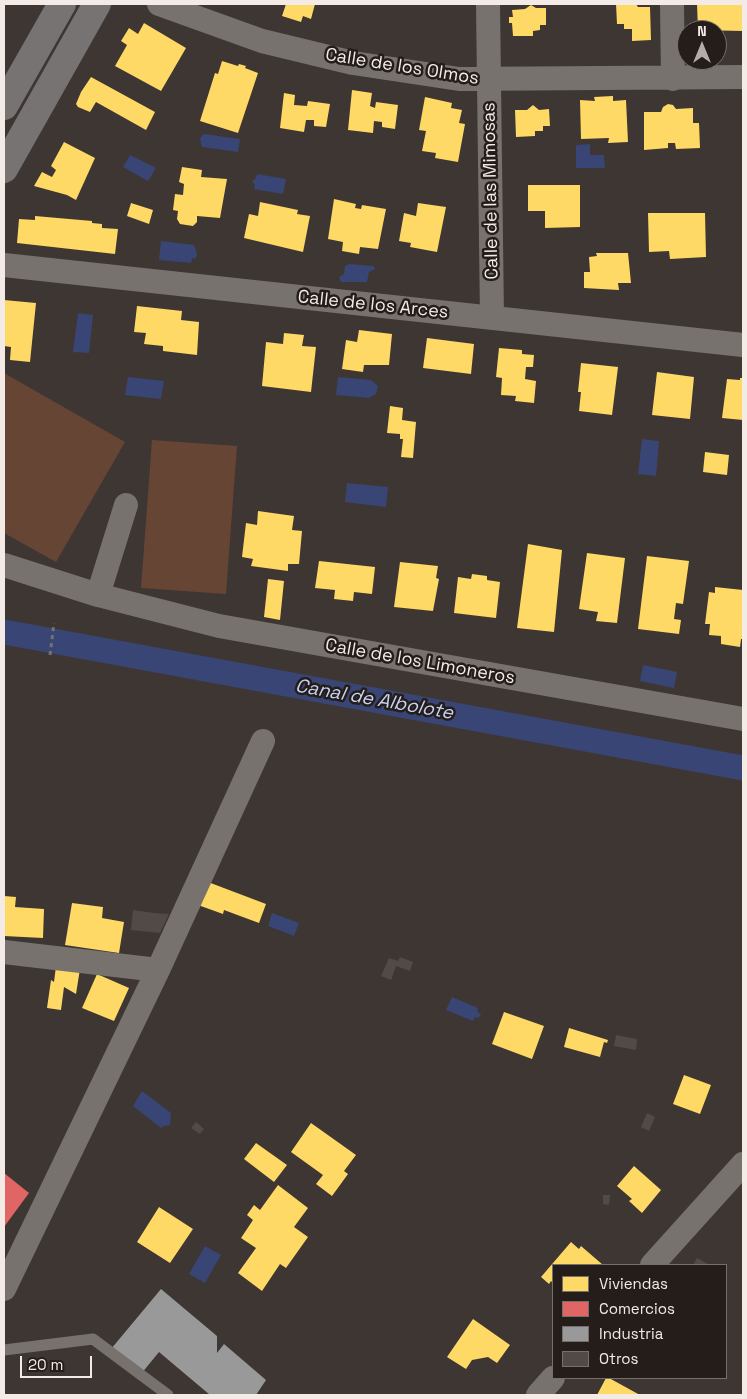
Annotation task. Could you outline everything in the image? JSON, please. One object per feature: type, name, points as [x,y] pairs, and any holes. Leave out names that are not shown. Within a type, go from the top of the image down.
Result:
[{"type":"street","points":[[4,106],[62,4]]},
{"type":"street","points":[[4,169],[97,4]]},
{"type":"street","name":"Calle de los Olmos","points":[[159,4],[262,41],[353,63],[459,79],[743,77]]},
{"type":"street","name":"Calle de las Mimosas","points":[[488,4],[492,318]]},
{"type":"street","points":[[672,4],[672,79]]},
{"type":"street","name":"Calle de los Arces","points":[[4,265],[743,345]]},
{"type":"street","points":[[98,595],[126,505]]},
{"type":"street","name":"Calle de los Limoneros","points":[[4,565],[98,595],[219,626],[743,719]]},
{"type":"street","points":[[4,1289],[158,970],[262,741]]},
{"type":"street","points":[[4,952],[158,970]]},
{"type":"street","points":[[653,1264],[743,1164]]},
{"type":"street","points":[[538,1395],[553,1379]]},
{"type":"lane","points":[[4,1350],[93,1339],[168,1395]]},
{"type":"path","points":[[50,655],[54,623]]},
{"type":"shaded area","points":[[4,373],[125,442],[56,562],[4,533]]},
{"type":"shaded area","points":[[152,440],[237,446],[226,594],[141,588]]},
{"type":"water","points":[[204,134],[240,139],[238,152],[202,147],[200,138]]},
{"type":"water","points":[[590,144],[590,155],[604,155],[605,168],[576,168],[576,145]]},
{"type":"water","points":[[130,155],[156,168],[148,181],[123,167]]},
{"type":"water","points":[[257,174],[286,179],[283,194],[254,189],[255,185],[252,181],[256,178]]},
{"type":"water","points":[[161,241],[194,245],[197,254],[196,258],[192,259],[191,263],[159,260]]},
{"type":"water","points":[[349,264],[374,266],[375,269],[369,272],[367,282],[341,282],[339,277],[344,274],[345,266]]},
{"type":"water","points":[[78,313],[93,315],[89,353],[73,352]]},
{"type":"water","points":[[128,377],[164,381],[161,399],[125,395]]},
{"type":"water","points":[[338,377],[371,380],[378,386],[376,394],[369,398],[336,395]]},
{"type":"water","points":[[642,439],[659,441],[656,476],[638,474]]},
{"type":"water","points":[[347,483],[388,487],[386,507],[345,502]]},
{"type":"water","points":[[643,665],[677,672],[674,688],[640,681]]},
{"type":"water","points":[[272,913],[299,923],[294,936],[268,926]]},
{"type":"water","points":[[452,997],[478,1008],[477,1011],[481,1015],[478,1018],[475,1017],[473,1021],[446,1010]]},
{"type":"water","points":[[142,1091],[171,1113],[170,1125],[161,1128],[133,1106]]},
{"type":"water","points":[[205,1246],[221,1255],[205,1283],[189,1274]]},
{"type":"building: Viviendas","points":[[286,4],[315,4],[311,19],[303,16],[301,22],[282,16]]},
{"type":"building: Viviendas","points":[[616,4],[636,4],[638,7],[650,7],[651,40],[632,41],[632,29],[624,29],[624,24],[617,24]]},
{"type":"building: Viviendas","points":[[697,4],[743,4],[743,31],[727,31],[727,20],[698,20]]},
{"type":"building: Viviendas","points":[[531,5],[536,8],[546,8],[546,25],[540,25],[540,30],[533,31],[533,36],[513,36],[512,23],[509,23],[509,17],[513,17],[512,10],[525,9]]},
{"type":"building: Viviendas","points":[[144,23],[186,48],[161,91],[115,66],[127,45],[121,41],[129,28],[138,34]]},
{"type":"building: Viviendas","points":[[222,61],[238,66],[239,64],[246,66],[245,68],[258,73],[238,133],[200,121],[215,73],[218,74]]},
{"type":"building: Viviendas","points":[[91,77],[155,112],[146,130],[96,102],[90,112],[78,107],[76,104],[81,92]]},
{"type":"building: Viviendas","points":[[352,90],[372,93],[370,106],[375,108],[376,102],[398,105],[395,129],[382,127],[382,122],[374,121],[373,133],[348,130]]},
{"type":"building: Viviendas","points":[[284,93],[295,95],[294,105],[307,106],[308,101],[330,104],[326,127],[314,126],[314,120],[306,120],[304,132],[280,128]]},
{"type":"building: Viviendas","points":[[613,96],[613,101],[626,100],[628,142],[608,143],[609,138],[581,139],[580,100],[595,101],[594,97]]},
{"type":"building: Viviendas","points":[[425,97],[452,103],[451,108],[462,110],[459,123],[465,124],[458,162],[435,158],[436,153],[422,151],[426,131],[419,130]]},
{"type":"building: Viviendas","points":[[668,104],[673,105],[676,109],[693,108],[693,123],[699,123],[700,148],[676,149],[675,143],[668,143],[668,148],[644,150],[644,112],[661,112],[663,107]]},
{"type":"building: Viviendas","points":[[533,105],[539,110],[549,109],[550,126],[543,126],[543,131],[535,131],[535,136],[516,137],[515,110],[527,110]]},
{"type":"building: Viviendas","points":[[64,142],[95,158],[76,200],[67,195],[34,186],[42,172],[52,177],[56,170],[51,166]]},
{"type":"building: Viviendas","points":[[182,167],[202,170],[201,177],[227,179],[220,218],[197,216],[197,222],[193,226],[180,224],[177,219],[178,211],[173,210],[175,194],[183,195],[184,184],[179,182]]},
{"type":"building: Viviendas","points":[[528,185],[580,185],[580,227],[545,228],[545,211],[528,211]]},
{"type":"building: Viviendas","points":[[334,199],[356,204],[355,208],[361,209],[362,205],[386,209],[378,249],[360,247],[359,254],[342,251],[343,242],[328,239]]},
{"type":"building: Viviendas","points":[[260,202],[298,210],[297,214],[310,216],[303,252],[244,238],[249,214],[258,216]]},
{"type":"building: Viviendas","points":[[131,203],[153,210],[149,224],[127,216]]},
{"type":"building: Viviendas","points":[[418,203],[446,207],[437,252],[410,247],[411,243],[399,241],[404,213],[416,216]]},
{"type":"building: Viviendas","points":[[648,213],[705,213],[706,257],[670,259],[669,251],[649,252]]},
{"type":"building: Viviendas","points":[[35,216],[92,221],[92,223],[102,224],[102,228],[118,229],[115,254],[17,243],[19,219],[35,220]]},
{"type":"building: Viviendas","points":[[596,253],[628,253],[631,283],[618,283],[619,290],[584,288],[584,272],[590,272],[589,257],[597,256]]},
{"type":"building: Viviendas","points":[[4,300],[36,303],[30,362],[10,360],[11,347],[4,346]]},
{"type":"building: Viviendas","points":[[137,306],[182,311],[181,320],[199,322],[197,355],[163,351],[163,346],[144,344],[146,333],[134,332]]},
{"type":"building: Viviendas","points":[[359,330],[392,334],[389,365],[364,365],[363,372],[342,369],[346,340],[357,342]]},
{"type":"building: Viviendas","points":[[284,333],[304,335],[302,346],[316,347],[311,392],[262,386],[266,342],[283,344]]},
{"type":"building: Viviendas","points":[[427,338],[474,344],[471,374],[423,368]]},
{"type":"building: Viviendas","points":[[499,348],[522,350],[522,354],[534,355],[533,367],[526,367],[525,379],[536,381],[534,403],[515,401],[516,396],[501,395],[502,378],[496,377]]},
{"type":"building: Viviendas","points":[[581,363],[618,367],[612,415],[579,411],[581,392],[578,392]]},
{"type":"building: Viviendas","points":[[657,372],[694,377],[690,419],[652,415]]},
{"type":"building: Viviendas","points":[[740,378],[743,378],[743,420],[722,418],[727,379],[740,380]]},
{"type":"building: Viviendas","points":[[390,406],[403,408],[402,420],[416,422],[413,458],[401,457],[403,439],[400,439],[400,434],[387,433]]},
{"type":"building: Viviendas","points":[[705,452],[729,455],[727,475],[703,472]]},
{"type":"building: Viviendas","points":[[258,511],[294,516],[292,530],[302,531],[299,564],[288,564],[288,571],[251,566],[253,559],[242,557],[246,523],[257,525]]},
{"type":"building: Viviendas","points":[[528,544],[562,550],[554,632],[517,628]]},
{"type":"building: Viviendas","points":[[587,553],[625,558],[617,623],[596,621],[598,612],[579,609]]},
{"type":"building: Viviendas","points":[[647,556],[689,561],[683,604],[676,603],[674,619],[681,620],[679,634],[638,629]]},
{"type":"building: Viviendas","points":[[319,561],[375,567],[372,594],[354,592],[353,601],[334,599],[335,590],[315,588]]},
{"type":"building: Viviendas","points":[[400,562],[438,566],[436,578],[439,579],[433,611],[394,607]]},
{"type":"building: Viviendas","points":[[472,574],[487,576],[487,580],[500,582],[496,618],[454,613],[458,577],[471,579]]},
{"type":"building: Viviendas","points":[[268,579],[284,581],[280,620],[264,617]]},
{"type":"building: Viviendas","points":[[715,587],[743,590],[743,639],[741,639],[740,647],[721,644],[721,636],[709,635],[710,624],[705,624],[709,592],[715,593]]},
{"type":"building: Viviendas","points":[[208,882],[266,904],[259,923],[224,910],[223,914],[198,905]]},
{"type":"building: Viviendas","points":[[4,896],[16,897],[15,907],[44,909],[43,938],[4,936]]},
{"type":"building: Viviendas","points":[[72,903],[103,907],[102,918],[124,922],[119,953],[65,945]]},
{"type":"building: Viviendas","points":[[56,966],[80,969],[76,994],[64,987],[61,1010],[47,1008],[51,980],[54,982]]},
{"type":"building: Viviendas","points":[[97,974],[129,988],[114,1021],[82,1008]]},
{"type":"building: Viviendas","points":[[504,1012],[544,1026],[532,1059],[492,1044]]},
{"type":"building: Viviendas","points":[[569,1028],[608,1040],[607,1043],[604,1042],[600,1057],[564,1047]]},
{"type":"building: Viviendas","points":[[684,1075],[711,1085],[700,1114],[673,1104]]},
{"type":"building: Viviendas","points":[[311,1123],[356,1155],[344,1171],[348,1174],[332,1196],[316,1184],[323,1175],[291,1152]]},
{"type":"building: Viviendas","points":[[256,1143],[287,1165],[274,1182],[244,1159]]},
{"type":"building: Viviendas","points":[[634,1166],[661,1190],[642,1213],[629,1201],[632,1199],[617,1186]]},
{"type":"building: Viviendas","points":[[278,1185],[308,1208],[294,1227],[308,1237],[286,1268],[280,1264],[262,1291],[238,1273],[256,1248],[241,1238],[253,1220],[247,1215],[254,1205],[260,1210]]},
{"type":"building: Viviendas","points":[[159,1207],[193,1229],[170,1263],[137,1242]]},
{"type":"building: Viviendas","points":[[571,1242],[579,1249],[581,1246],[602,1264],[552,1264]]},
{"type":"building: Viviendas","points":[[552,1264],[552,1282],[549,1284],[541,1277]]},
{"type":"building: Viviendas","points":[[473,1319],[510,1345],[497,1363],[488,1357],[472,1360],[466,1369],[447,1357]]},
{"type":"building: Viviendas","points":[[605,1379],[611,1379],[640,1395],[597,1395]]},
{"type":"building: Comercios","points":[[4,1173],[29,1193],[4,1227]]},
{"type":"building: Industria","points":[[161,1289],[217,1336],[217,1353],[224,1344],[266,1380],[256,1395],[210,1395],[159,1352],[141,1374],[111,1349]]},
{"type":"building: Otros","points":[[133,910],[169,914],[160,933],[131,930]]},
{"type":"building: Otros","points":[[400,957],[413,962],[410,971],[396,966],[391,980],[381,976],[389,958],[398,961]]},
{"type":"building: Otros","points":[[616,1035],[637,1039],[636,1050],[614,1046]]},
{"type":"building: Otros","points":[[647,1113],[655,1117],[649,1131],[641,1127]]},
{"type":"building: Otros","points":[[196,1122],[204,1129],[200,1134],[191,1128]]},
{"type":"building: Otros","points":[[603,1195],[610,1195],[609,1205],[603,1204]]},
{"type":"building: Otros","points":[[697,1258],[708,1264],[694,1264]]},
{"type":"waterway","name":"Canal de Albolote","points":[[4,632],[743,768]]}]
